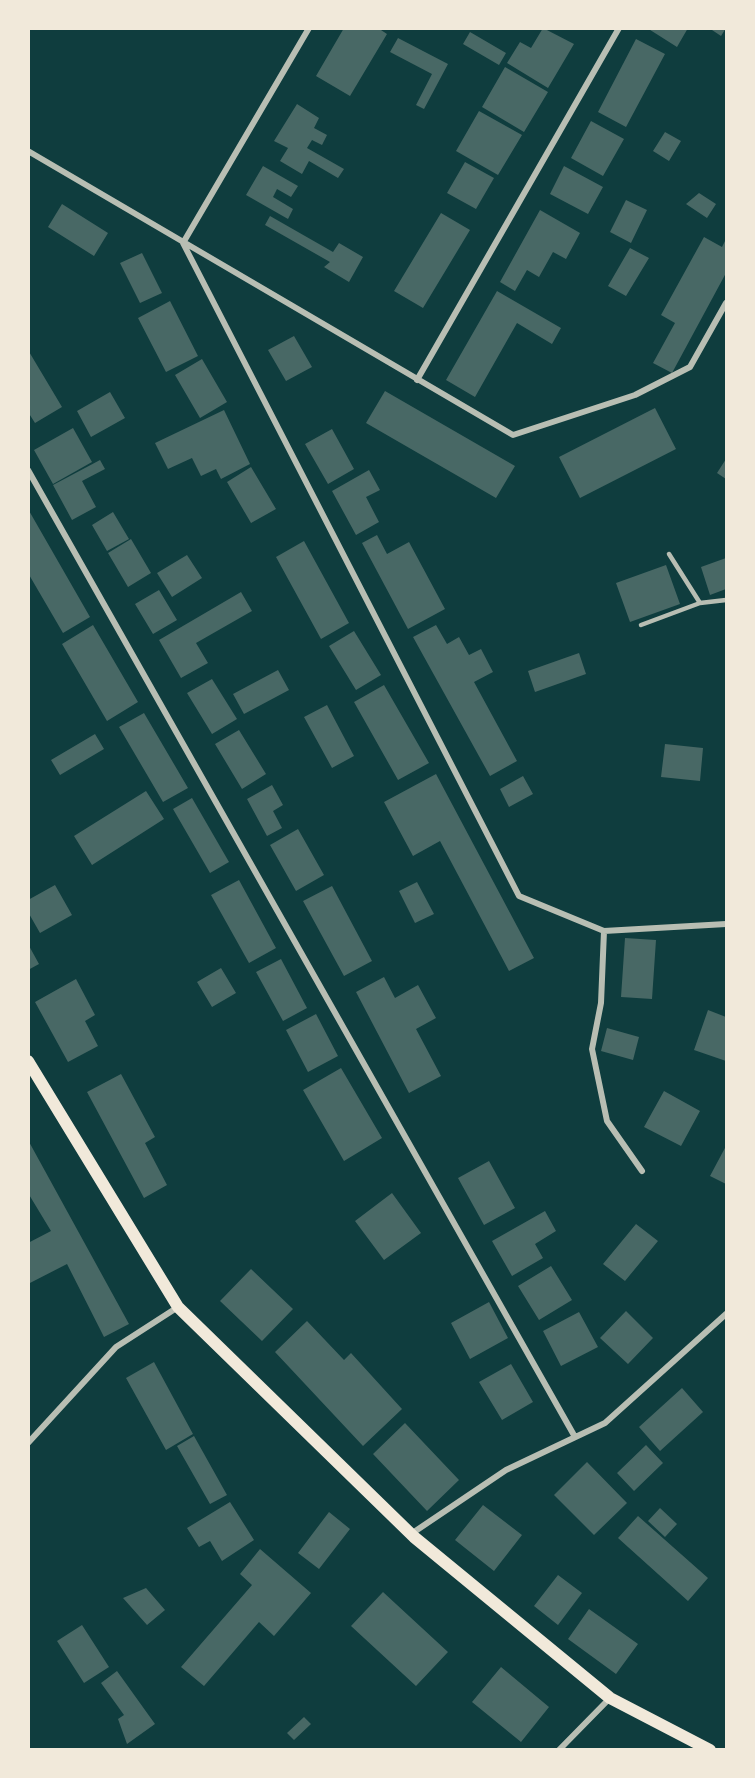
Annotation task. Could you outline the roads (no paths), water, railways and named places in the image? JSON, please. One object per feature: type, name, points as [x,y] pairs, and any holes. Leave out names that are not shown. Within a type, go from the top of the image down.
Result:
[{"type":"main road","points":[[28,1061],[178,1307],[411,1534],[610,1698],[710,1749]]},
{"type":"street","points":[[183,243],[309,28]]},
{"type":"street","points":[[417,380],[619,28]]},
{"type":"street","points":[[28,151],[513,435],[635,395],[690,368],[726,303]]},
{"type":"street","points":[[183,243],[519,896],[604,931],[726,924]]},
{"type":"street","points":[[28,470],[575,1437]]},
{"type":"street","points":[[604,931],[601,1003],[592,1049],[608,1121],[642,1171]]},
{"type":"street","points":[[28,1443],[116,1347],[178,1307]]},
{"type":"street","points":[[411,1534],[506,1470],[605,1423],[726,1314]]},
{"type":"street","points":[[559,1749],[610,1698]]},
{"type":"lane","points":[[669,554],[700,603]]},
{"type":"lane","points":[[641,625],[700,603],[726,600]]}]
